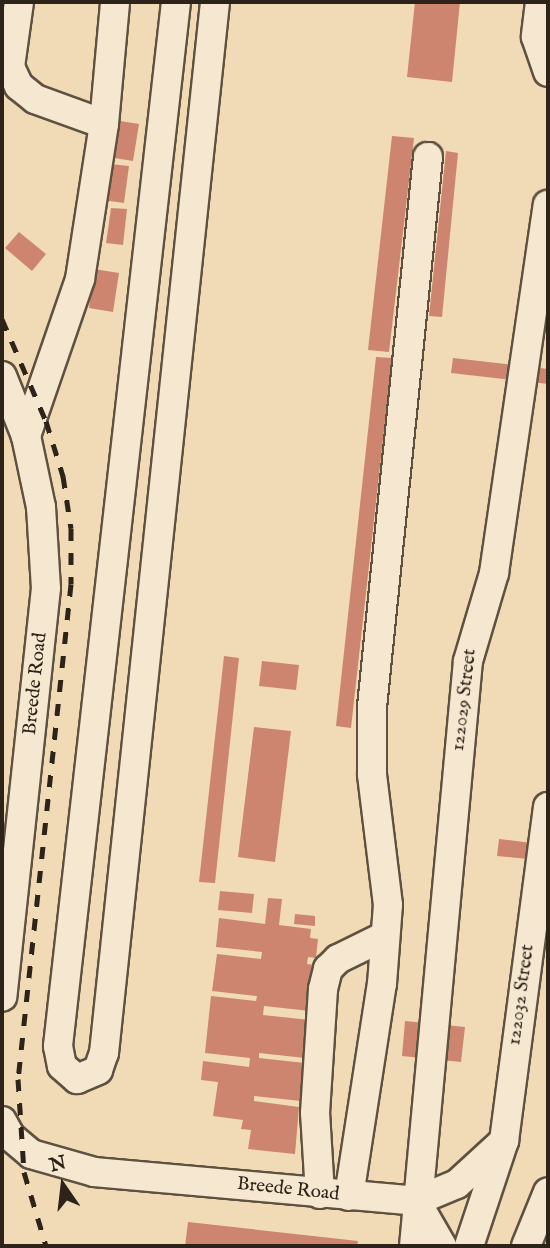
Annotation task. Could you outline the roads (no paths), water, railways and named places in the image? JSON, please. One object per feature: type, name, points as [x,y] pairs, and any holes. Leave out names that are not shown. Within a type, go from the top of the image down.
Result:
[{"type":"street","points":[[19,2],[10,67],[19,86],[35,99],[104,124]]},
{"type":"street","points":[[26,436],[77,289],[104,124],[116,2]]},
{"type":"street","points":[[176,2],[58,1046],[62,1066],[78,1079],[98,1070],[104,1053],[215,2]]},
{"type":"street","points":[[543,4],[536,37],[548,72]]},
{"type":"street","points":[[349,1196],[385,936],[386,867],[372,774],[372,708],[390,497],[428,157]]},
{"type":"street","name":"122029 Street","points":[[414,1246],[416,1201],[468,661],[494,573],[548,205]]},
{"type":"street","name":"Breede Road","points":[[2,376],[26,436],[41,507],[46,588],[2,997]]},
{"type":"street","name":"122032 Street","points":[[469,1246],[503,1141],[548,807]]},
{"type":"street","points":[[320,1194],[315,1113],[323,989],[328,970],[338,959],[385,936]]},
{"type":"street","name":"Breede Road","points":[[2,1121],[23,1149],[60,1164],[94,1172],[416,1201]]},
{"type":"street","points":[[442,1246],[416,1201],[457,1184],[503,1141]]},
{"type":"street","points":[[526,1246],[548,1192]]},
{"type":"railway","points":[[2,319],[46,421],[63,476],[71,528],[71,584],[18,1079],[24,1172],[46,1246]]}]
